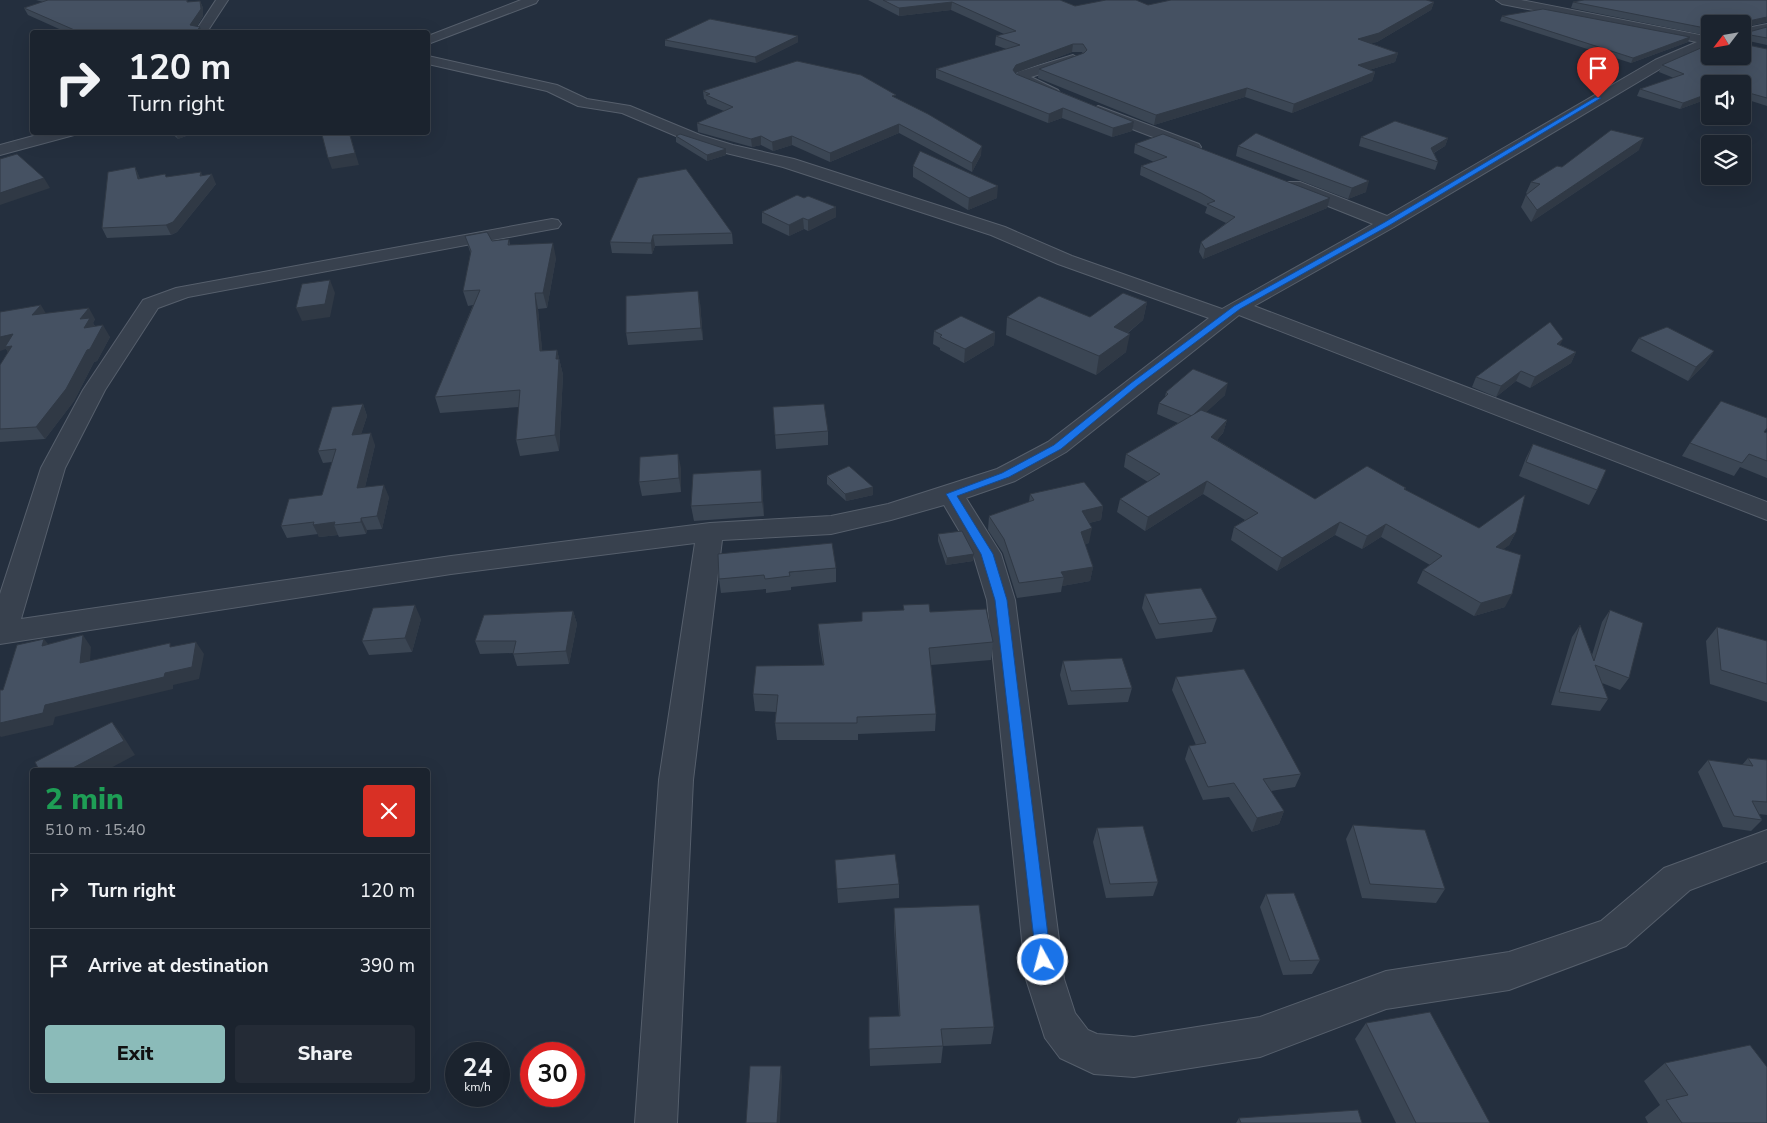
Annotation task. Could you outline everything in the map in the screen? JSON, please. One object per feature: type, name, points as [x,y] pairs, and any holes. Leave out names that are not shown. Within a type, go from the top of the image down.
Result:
[{"type":"street","points":[[202,30],[222,0]]},
{"type":"street","points":[[430,39],[532,0]]},
{"type":"street","points":[[1502,0],[1701,40]]},
{"type":"street","points":[[1751,32],[1767,28]]},
{"type":"street","points":[[552,224],[183,292],[150,304],[94,390],[53,468],[1,633],[451,565],[710,532],[831,525],[891,512],[951,494],[1006,475],[1057,447],[1107,406],[1231,312],[1388,223],[1660,63],[1701,46]]},
{"type":"street","points":[[1070,100],[1021,78],[1033,72],[1077,58]]},
{"type":"street","points":[[430,60],[552,88],[583,103],[625,110],[720,147],[788,163],[998,231],[1065,260],[1154,290],[1231,312],[1767,512]]},
{"type":"street","points":[[1087,107],[1204,151]]},
{"type":"street","points":[[0,150],[57,135]]},
{"type":"street","points":[[1277,180],[1388,223]]},
{"type":"street","points":[[951,494],[987,554],[1001,600],[1045,979],[1059,1024],[1074,1044],[1094,1054],[1134,1057],[1260,1037],[1386,990],[1509,970],[1613,934],[1676,879],[1767,845]]},
{"type":"street","points":[[656,1123],[676,780],[710,532]]},
{"type":"building","points":[[48,0],[200,1],[201,9],[190,25],[200,27],[197,30],[74,30],[24,8]]},
{"type":"building","points":[[883,0],[1060,0],[1075,6],[1106,0],[1136,0],[1148,5],[1171,0],[1426,0],[1434,2],[1379,33],[1358,39],[1398,53],[1358,65],[1375,72],[1294,104],[1247,88],[1156,115],[1039,69],[1084,53],[1087,50],[1083,44],[1073,44],[1016,65],[1013,70],[1016,74],[1134,122],[1113,128],[1063,108],[1049,114],[936,69],[1020,45],[996,36],[1016,31],[952,2],[899,8]]},
{"type":"building","points":[[1584,0],[1767,0],[1767,17],[1751,20],[1751,15],[1701,15],[1701,27],[1573,2]]},
{"type":"building","points":[[1543,9],[1690,37],[1633,58],[1502,16]]},
{"type":"building","points":[[710,19],[798,36],[755,57],[665,40]]},
{"type":"building","points":[[1767,27],[1767,38],[1751,35],[1751,31]]},
{"type":"building","points":[[1751,46],[1767,49],[1767,98],[1751,94],[1751,75],[1701,75],[1701,96],[1683,103],[1640,89],[1684,74],[1662,65],[1701,48],[1701,65],[1751,65]]},
{"type":"building","points":[[797,61],[861,75],[896,95],[892,96],[928,114],[982,146],[972,163],[899,124],[830,153],[792,136],[772,142],[761,136],[751,139],[697,123],[733,107],[706,95],[710,94],[703,91]]},
{"type":"building","points":[[1395,121],[1448,138],[1431,148],[1438,162],[1361,137]]},
{"type":"building","points":[[1611,130],[1644,138],[1537,210],[1526,195],[1540,184],[1531,182],[1557,166],[1562,167]]},
{"type":"building","points":[[1256,133],[1369,181],[1352,188],[1238,146]]},
{"type":"building","points":[[680,134],[726,149],[707,155],[676,136]]},
{"type":"building","points":[[1163,134],[1330,198],[1205,249],[1201,242],[1235,217],[1207,204],[1215,201],[1201,193],[1141,166],[1167,157],[1135,144]]},
{"type":"building","points":[[322,135],[350,135],[355,153],[328,158]]},
{"type":"building","points":[[920,151],[998,186],[969,198],[913,166]]},
{"type":"building","points":[[17,154],[44,178],[0,193],[0,159]]},
{"type":"building","points":[[135,167],[138,179],[165,174],[166,177],[201,172],[200,176],[212,174],[173,222],[166,225],[102,228],[108,172]]},
{"type":"building","points":[[686,169],[732,233],[653,235],[651,243],[610,242],[638,178]]},
{"type":"building","points":[[797,195],[804,198],[808,196],[836,207],[808,220],[803,218],[789,225],[762,212]]},
{"type":"building","points":[[487,232],[492,241],[509,239],[508,245],[553,243],[543,293],[535,293],[540,351],[557,350],[556,359],[559,359],[555,435],[516,440],[520,390],[435,397],[480,290],[463,291],[471,251],[465,236]]},
{"type":"building","points":[[330,280],[325,304],[296,308],[302,284]]},
{"type":"building","points":[[698,291],[701,328],[626,333],[626,296]]},
{"type":"building","points":[[1123,293],[1147,302],[1114,327],[1130,334],[1099,356],[1007,317],[1039,296],[1090,317]]},
{"type":"building","points":[[41,305],[32,315],[89,308],[80,319],[90,318],[84,328],[103,325],[66,389],[36,427],[0,429],[0,365],[12,346],[5,347],[13,334],[0,337],[0,312]]},
{"type":"building","points":[[961,316],[995,332],[965,349],[940,337],[942,335],[934,331]]},
{"type":"building","points":[[1550,322],[1563,339],[1557,344],[1576,352],[1535,377],[1521,371],[1501,386],[1476,377]]},
{"type":"building","points":[[1667,327],[1714,351],[1696,367],[1639,338]]},
{"type":"building","points":[[1193,369],[1228,383],[1192,416],[1159,403],[1168,394],[1166,392]]},
{"type":"building","points":[[1721,401],[1767,418],[1767,428],[1764,432],[1767,433],[1767,461],[1749,454],[1742,463],[1690,443]]},
{"type":"building","points":[[363,404],[352,435],[371,433],[357,488],[384,485],[377,516],[361,518],[361,522],[334,525],[335,522],[313,525],[314,522],[281,526],[289,499],[322,495],[336,449],[318,451],[332,407]]},
{"type":"building","points":[[824,404],[828,431],[775,435],[773,407]]},
{"type":"building","points":[[1201,410],[1227,420],[1211,437],[1315,499],[1367,466],[1406,488],[1404,489],[1479,528],[1525,495],[1516,532],[1496,547],[1521,555],[1512,594],[1481,603],[1423,570],[1442,556],[1386,524],[1367,536],[1340,522],[1282,558],[1234,527],[1258,513],[1207,481],[1148,517],[1120,499],[1160,474],[1126,454]]},
{"type":"building","points":[[1533,444],[1606,470],[1597,490],[1526,462]]},
{"type":"building","points":[[678,454],[679,478],[639,482],[640,457]]},
{"type":"building","points":[[849,466],[873,487],[845,494],[827,476]]},
{"type":"building","points":[[761,470],[762,502],[691,506],[693,474]]},
{"type":"building","points":[[1084,482],[1103,506],[1082,511],[1092,528],[1081,532],[1093,567],[1061,572],[1064,577],[1019,583],[1004,539],[989,516],[1034,500],[1030,494]]},
{"type":"building","points":[[962,531],[974,554],[947,558],[938,534]]},
{"type":"building","points":[[832,543],[836,568],[789,572],[790,576],[765,579],[764,575],[719,579],[718,554]]},
{"type":"building","points":[[1201,588],[1217,618],[1159,624],[1145,594]]},
{"type":"building","points":[[929,604],[930,612],[986,609],[993,642],[929,648],[936,714],[857,717],[857,723],[775,723],[778,695],[753,694],[756,666],[824,665],[818,624],[862,621],[862,612],[904,610],[903,605]]},
{"type":"building","points":[[415,605],[405,638],[362,641],[373,608]]},
{"type":"building","points":[[1610,610],[1643,623],[1629,678],[1595,665],[1608,699],[1559,692],[1580,625],[1594,661]]},
{"type":"building","points":[[573,611],[566,651],[513,654],[516,641],[475,641],[484,615]]},
{"type":"building","points":[[1717,627],[1767,641],[1767,684],[1721,670]]},
{"type":"building","points":[[83,635],[80,663],[170,643],[170,647],[196,642],[192,667],[165,673],[164,677],[45,705],[43,713],[0,723],[0,690],[3,690],[17,645],[44,639],[42,646]]},
{"type":"building","points":[[1122,658],[1132,688],[1071,691],[1063,661]]},
{"type":"building","points":[[1244,669],[1301,774],[1263,779],[1284,811],[1257,818],[1234,783],[1208,787],[1189,746],[1206,743],[1176,677]]},
{"type":"building","points":[[112,722],[124,741],[73,768],[38,768],[35,762]]},
{"type":"building","points":[[1748,758],[1767,760],[1767,802],[1752,801],[1762,820],[1734,816],[1708,760],[1753,766]]},
{"type":"building","points":[[1353,825],[1425,830],[1445,889],[1370,884]]},
{"type":"building","points":[[1143,826],[1158,882],[1110,884],[1097,828]]},
{"type":"building","points":[[895,854],[899,884],[837,889],[835,860]]},
{"type":"building","points":[[1294,893],[1320,960],[1290,961],[1266,894]]},
{"type":"building","points":[[979,905],[994,1027],[941,1029],[943,1046],[869,1049],[869,1017],[900,1016],[894,908]]},
{"type":"building","points":[[1430,1012],[1490,1123],[1416,1123],[1366,1023]]},
{"type":"building","points":[[1750,1045],[1767,1067],[1767,1123],[1682,1123],[1666,1100],[1688,1095],[1665,1063]]},
{"type":"building","points":[[750,1066],[781,1066],[777,1123],[746,1123]]},
{"type":"building","points":[[1358,1110],[1362,1123],[1241,1123],[1239,1118]]},
{"type":"route","points":[[1043,960],[1001,600],[987,554],[951,494],[1006,475],[1057,447],[1134,384],[1237,307],[1388,223],[1598,98]]}]
